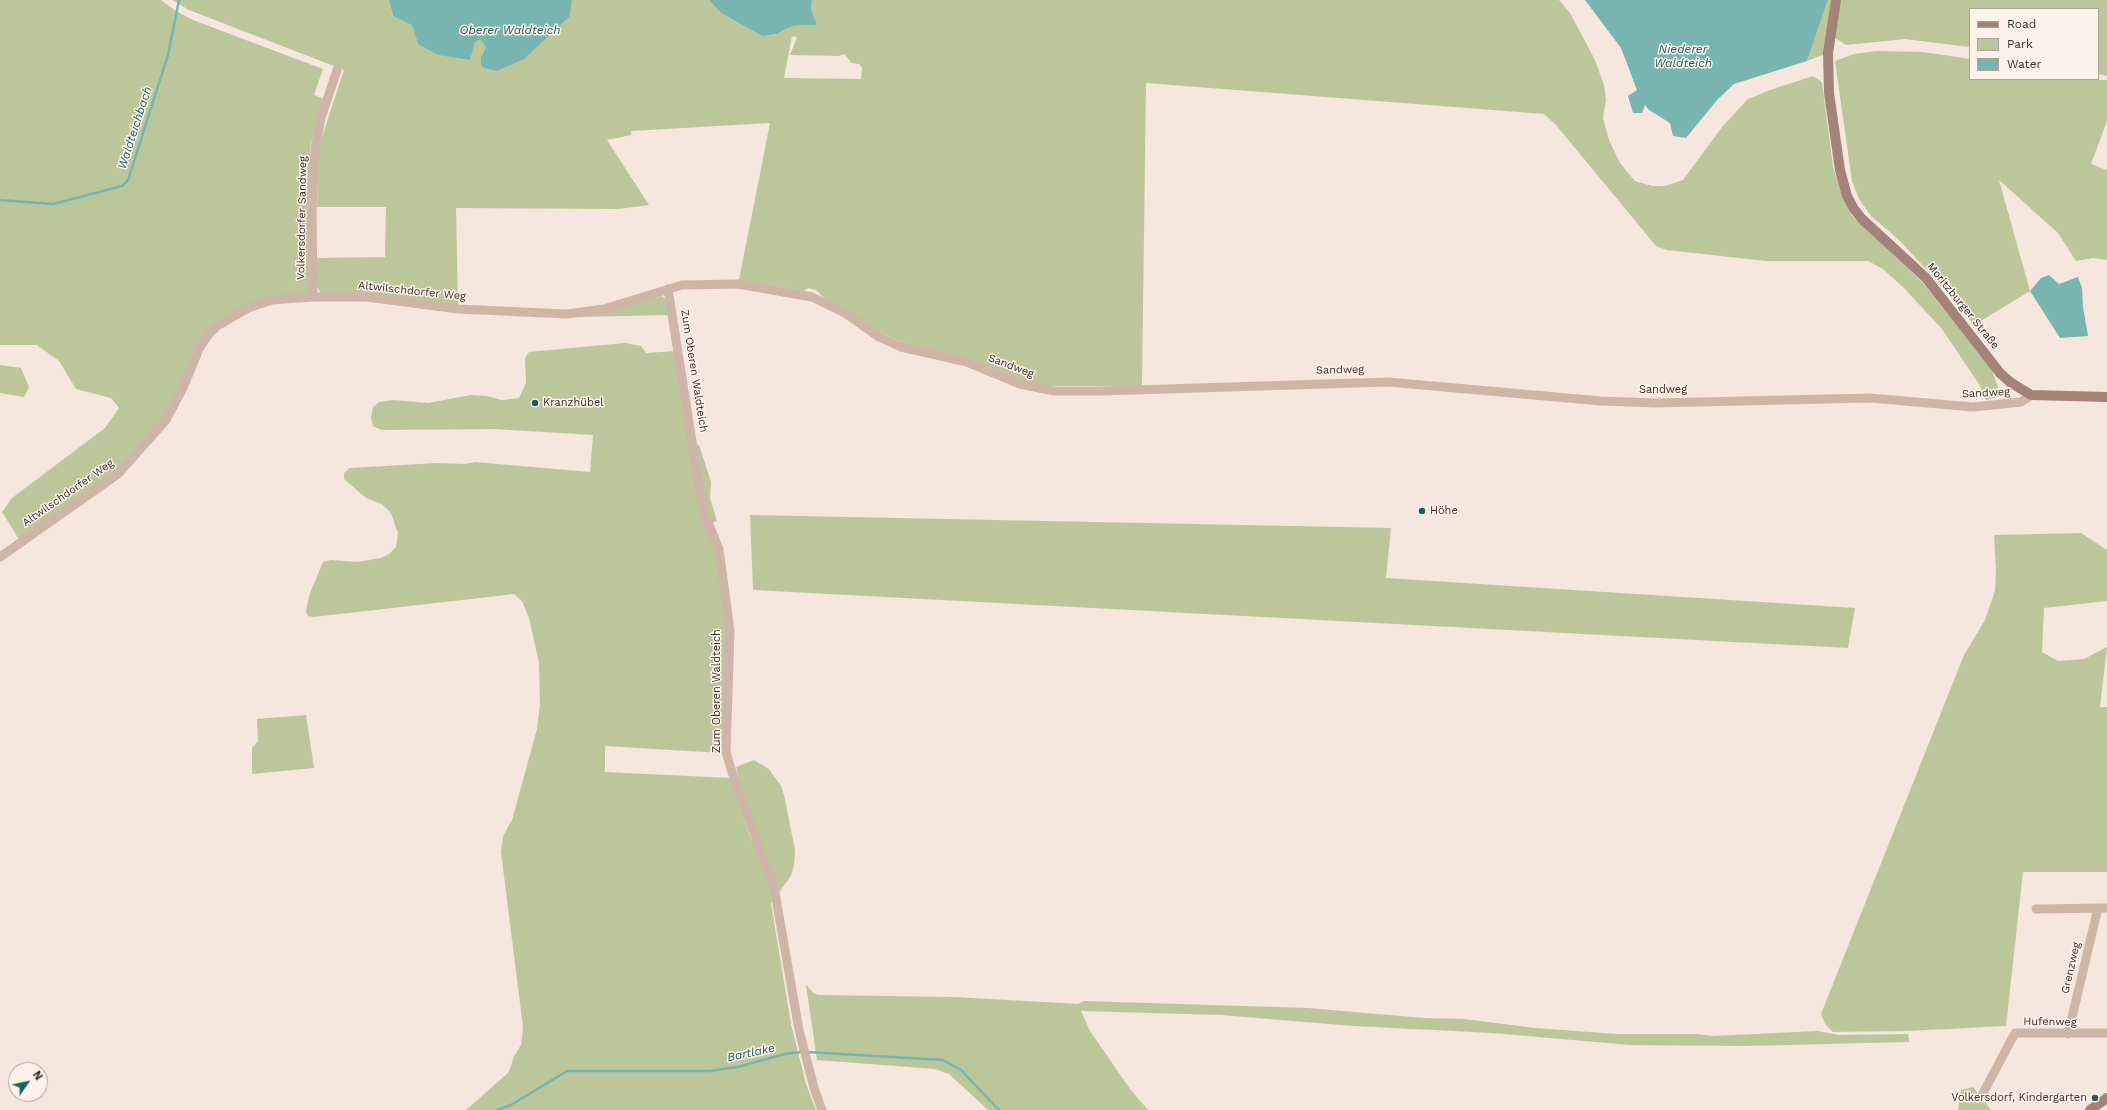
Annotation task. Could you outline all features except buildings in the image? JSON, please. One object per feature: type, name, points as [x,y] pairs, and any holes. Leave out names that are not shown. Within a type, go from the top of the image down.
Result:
[{"type":"street","name":"Moritzburger Straße","points":[[1836,0],[1828,53],[1827,72],[1840,170],[1847,196],[1862,219],[1926,278],[2000,373],[2010,382],[2031,396]]},
{"type":"street","name":"Volkersdorfer Sandweg","points":[[313,297],[312,213],[315,149],[321,118],[337,70]]},
{"type":"street","name":"Sandweg","points":[[668,289],[682,285],[726,283],[812,297],[845,313],[879,337],[901,347],[967,362],[1020,384],[1054,391],[1102,391],[1388,382],[1601,401],[1656,403],[1870,398],[1973,407],[2021,402],[2031,396]]},
{"type":"street","name":"Altwilschdorfer Weg","points":[[0,557],[118,474],[166,420],[183,388],[199,349],[208,335],[217,326],[248,308],[272,300],[313,297],[367,297],[458,309],[567,314],[604,309],[668,289]]},
{"type":"street","name":"Zum Oberen Waldteich","points":[[668,289],[701,499],[707,520],[719,549],[730,631],[726,752],[734,779],[774,888],[784,939],[792,995],[805,1053],[822,1110]]},
{"type":"street","points":[[2031,396],[2107,397]]},
{"type":"street","name":"Grenzweg","points":[[2036,909],[2103,908],[2068,1034]]},
{"type":"street","name":"Hufenweg","points":[[1982,1095],[2014,1033],[2107,1033]]},
{"type":"street","points":[[2090,1110],[2107,1098]]},
{"type":"green space","points":[[0,0],[161,0],[176,11],[193,20],[323,69],[314,95],[325,99],[316,123],[310,149],[310,297],[248,308],[208,335],[166,420],[118,474],[20,541],[2,512],[12,498],[105,428],[119,408],[111,398],[76,389],[59,361],[37,345],[0,345]]},
{"type":"green space","points":[[172,0],[389,0],[393,16],[412,24],[418,44],[463,38],[570,16],[572,0],[709,0],[721,13],[762,36],[777,34],[792,26],[817,25],[811,9],[812,0],[1559,0],[1570,13],[1595,60],[1604,85],[1606,100],[1603,118],[1609,140],[1620,163],[1635,181],[1652,186],[1665,186],[1683,180],[1722,127],[1748,99],[1813,76],[1822,82],[1833,167],[1843,197],[1852,216],[1923,283],[1992,370],[2001,396],[1986,400],[1979,384],[1942,329],[1904,288],[1883,269],[1868,261],[1766,261],[1667,250],[1656,246],[1556,125],[1544,114],[1146,83],[1142,386],[1045,386],[1027,382],[968,358],[903,343],[881,333],[823,297],[816,290],[808,288],[804,291],[739,280],[770,123],[631,131],[631,135],[607,140],[649,205],[619,209],[456,208],[458,306],[321,293],[317,287],[317,258],[385,257],[386,207],[317,207],[319,146],[344,70],[189,10]],"holes":[[[792,36],[797,37],[790,55],[839,56],[845,54],[851,63],[859,64],[862,68],[861,79],[784,78]]]},
{"type":"green space","points":[[1828,0],[2107,0],[2107,76],[2099,74],[2099,8],[1969,8],[1969,47],[1905,39],[1846,45],[1835,38],[1828,53],[1807,61]]},
{"type":"green space","points":[[1877,51],[1923,52],[1969,59],[1969,80],[2107,80],[2107,121],[2091,164],[2107,170],[2107,260],[2093,258],[2076,261],[2058,233],[1999,180],[2030,291],[1974,325],[1937,281],[1899,240],[1871,216],[1859,199],[1852,181],[1835,61],[1854,54]]},
{"type":"green space","points":[[662,296],[668,301],[671,315],[577,317]]},
{"type":"green space","points":[[625,343],[641,346],[646,353],[676,351],[691,443],[699,445],[711,482],[710,498],[717,521],[712,523],[728,632],[726,678],[721,753],[605,746],[605,772],[730,778],[752,842],[736,767],[754,760],[769,769],[781,786],[795,850],[794,865],[791,876],[771,903],[791,1024],[806,1084],[816,1110],[466,1110],[509,1072],[514,1056],[521,1045],[523,1027],[501,852],[503,836],[512,820],[537,729],[540,704],[539,663],[529,618],[522,601],[514,594],[314,617],[308,616],[306,611],[309,596],[323,562],[331,560],[358,562],[381,558],[389,554],[396,547],[398,533],[391,513],[382,504],[366,498],[344,479],[344,473],[350,468],[437,463],[464,464],[475,462],[590,472],[593,435],[494,429],[382,430],[373,426],[371,418],[373,407],[379,402],[394,400],[428,403],[471,395],[487,396],[502,400],[519,398],[526,383],[525,358],[529,352]]},
{"type":"green space","points":[[0,365],[21,368],[29,387],[24,397],[0,393]]},
{"type":"green space","points":[[750,515],[1391,528],[1386,578],[1855,608],[1848,648],[753,590]]},
{"type":"green space","points":[[2081,533],[2107,550],[2107,601],[2044,608],[2042,652],[2058,661],[2084,659],[2107,647],[2100,707],[2107,707],[2107,872],[2023,872],[2006,1026],[1908,1031],[1833,1032],[1825,1024],[1821,1014],[1964,655],[1985,620],[1995,591],[1996,570],[1994,535]]},
{"type":"green space","points":[[306,715],[314,768],[252,774],[252,748],[258,741],[257,719]]},
{"type":"green space","points":[[806,984],[813,993],[818,995],[954,997],[1078,1004],[1083,1001],[1308,1008],[1424,1018],[1464,1019],[1535,1028],[1617,1034],[1698,1034],[1713,1036],[1817,1031],[1839,1035],[1908,1034],[1909,1042],[1744,1046],[1630,1045],[1492,1033],[1353,1026],[1221,1015],[1081,1011],[1090,1031],[1130,1089],[1148,1110],[988,1110],[949,1074],[935,1069],[817,1060]]},
{"type":"green space","points":[[1973,1087],[1991,1110],[1958,1110],[1961,1090]]},
{"type":"water","name":"Oberer Waldteich","points":[[389,0],[572,0],[570,16],[524,59],[497,71],[484,68],[481,65],[481,58],[486,47],[480,39],[475,42],[470,60],[438,55],[418,44],[412,25],[393,16]]},
{"type":"water","points":[[709,0],[812,0],[811,9],[817,25],[792,26],[777,34],[762,36],[721,13]]},
{"type":"water","name":"Niederer Waldteich","points":[[1585,0],[1828,0],[1807,61],[1734,84],[1718,99],[1686,138],[1673,136],[1670,123],[1649,110],[1645,105],[1642,113],[1633,113],[1628,96],[1637,90],[1621,48]]},
{"type":"water","points":[[2049,275],[2059,284],[2078,277],[2082,288],[2083,307],[2088,336],[2060,338],[2030,291],[2041,278]]},
{"type":"waterway","name":"Waldteichbach","points":[[0,200],[53,204],[122,186],[128,180],[168,55],[179,0]]},
{"type":"waterway","name":"Bartlake","points":[[497,1110],[511,1105],[567,1071],[709,1071],[738,1067],[785,1054],[802,1052]]},
{"type":"waterway","name":"Bartlake","points":[[807,1052],[943,1060],[961,1070],[999,1110]]},
{"type":"place","name":"Kranzhübel","points":[[535,403]]},
{"type":"place","name":"Höhe","points":[[1422,511]]},
{"type":"place","name":"Volkersdorf, Kindergarten","points":[[2095,1098]]}]
